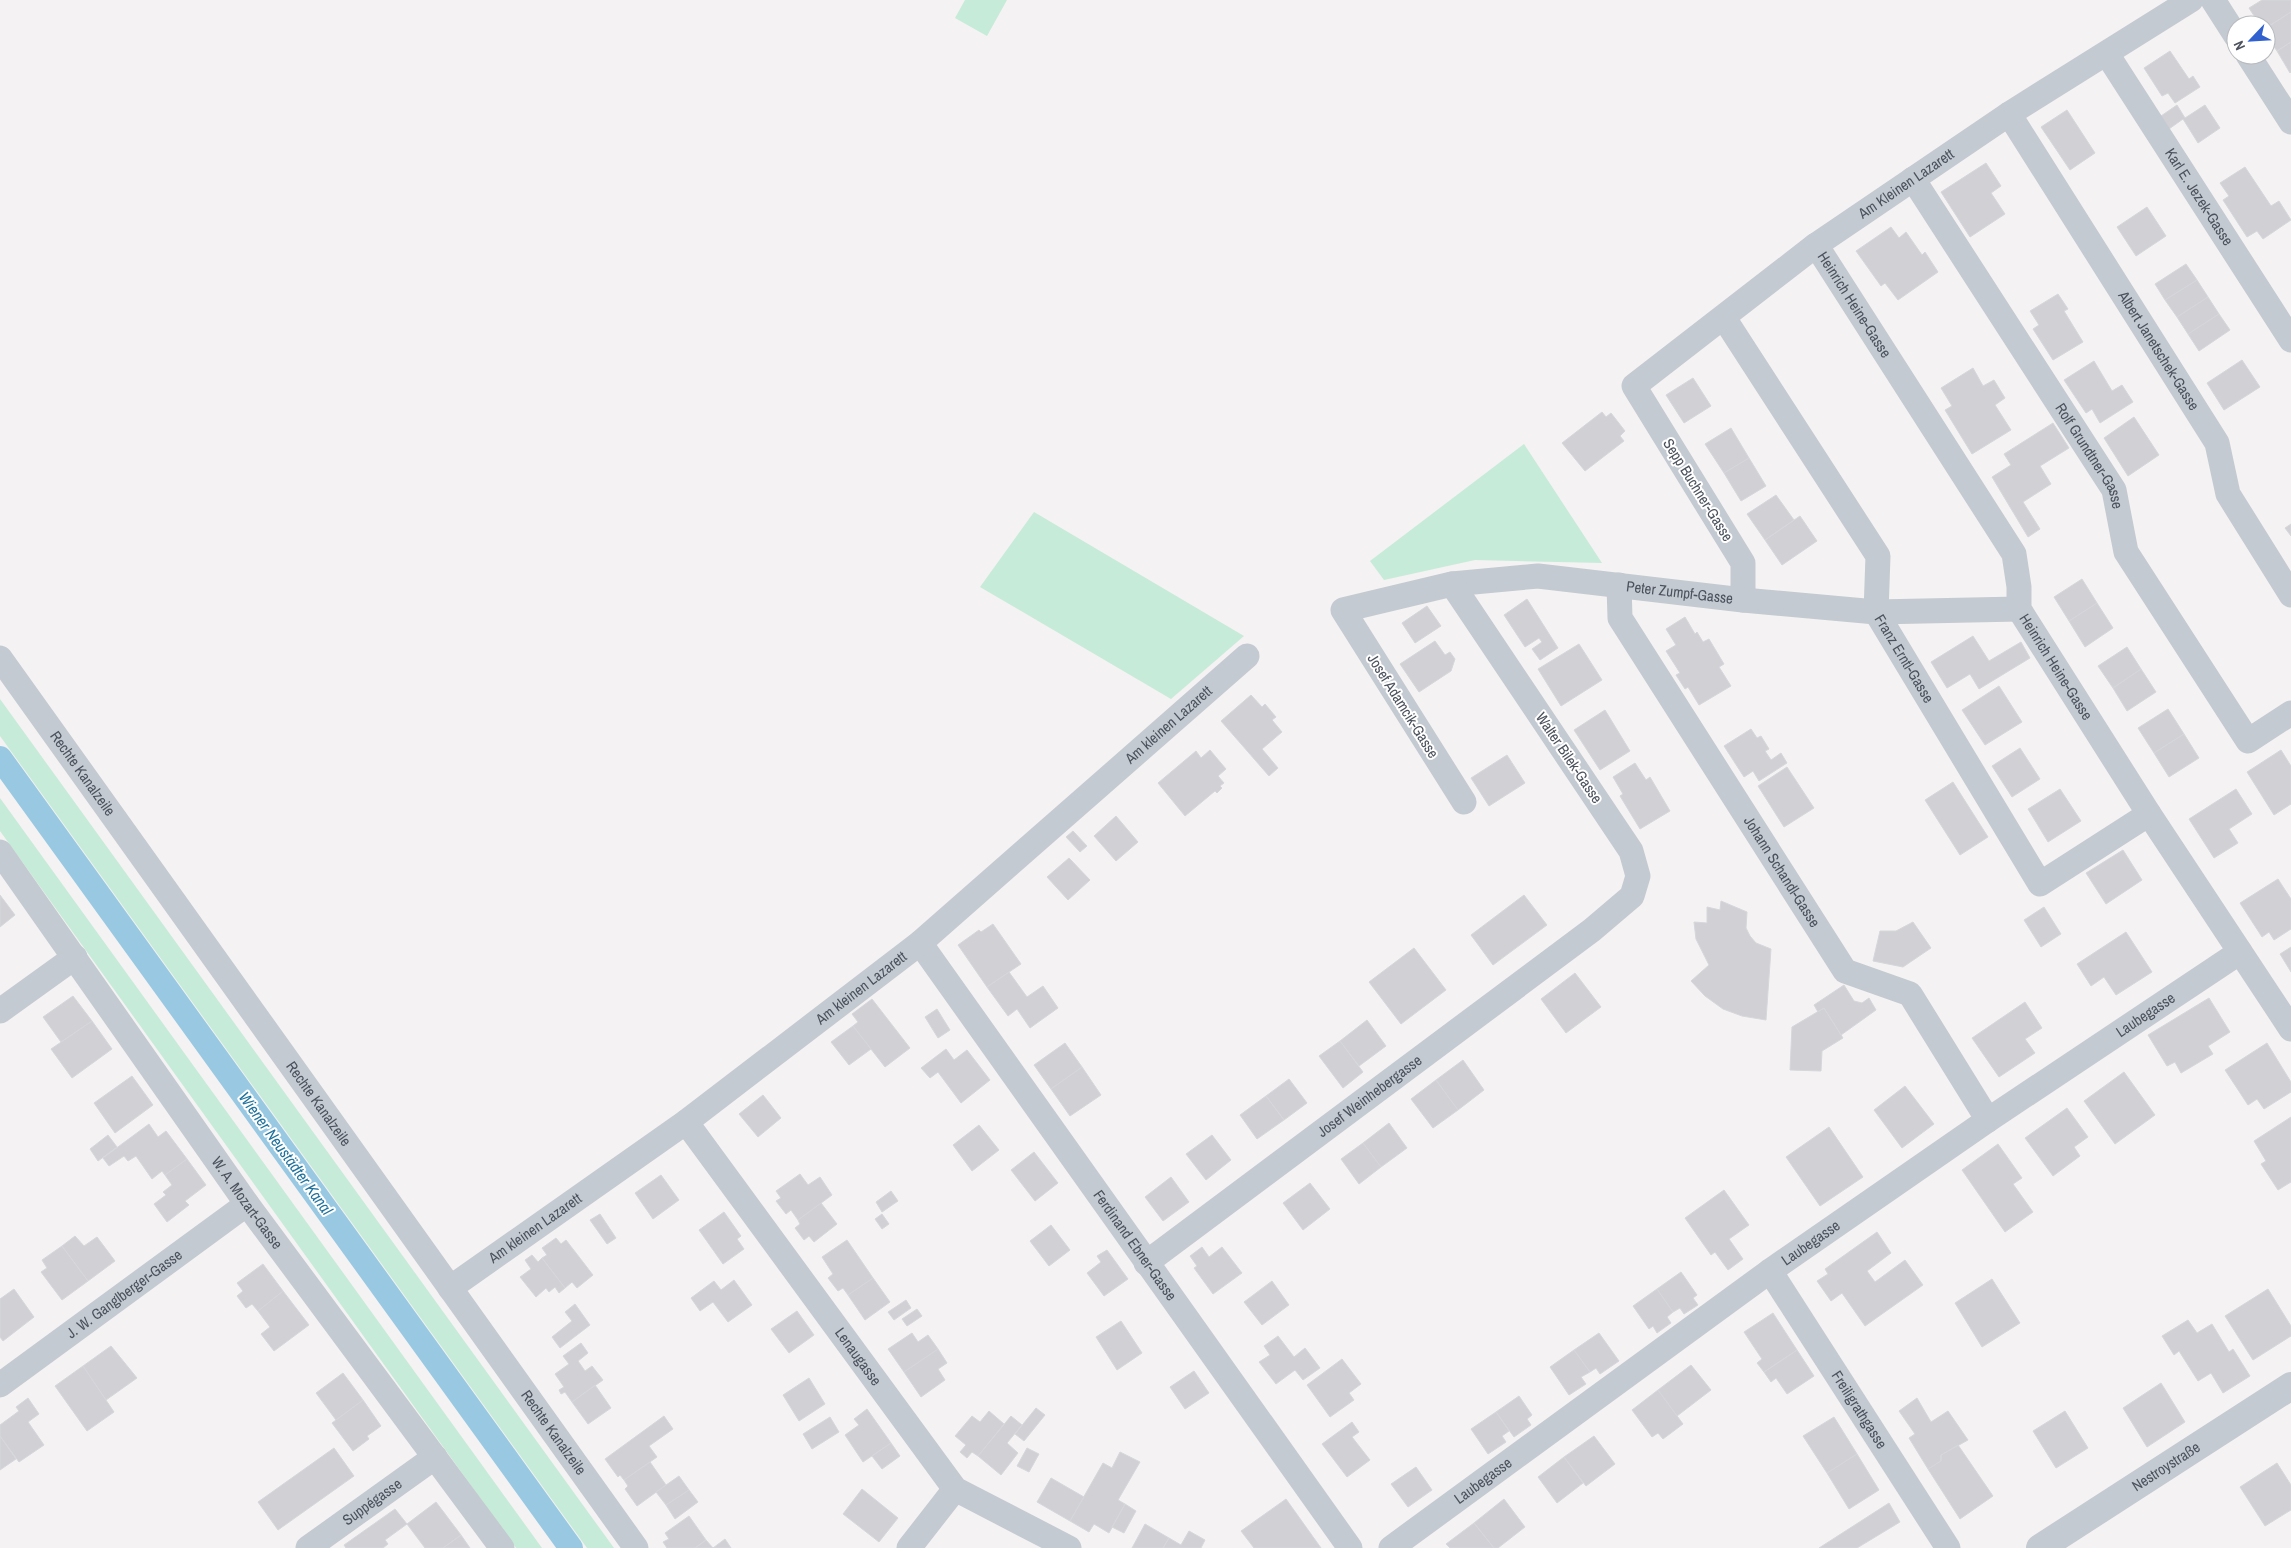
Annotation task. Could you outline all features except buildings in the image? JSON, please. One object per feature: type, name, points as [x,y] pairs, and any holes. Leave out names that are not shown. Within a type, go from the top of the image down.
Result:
[{"type":"street","name":"Am Kleinen Lazarett","points":[[1634,386],[1816,245],[2009,114],[2191,0]]},
{"type":"street","points":[[2213,0],[2226,20]]},
{"type":"street","name":"Karl E. Jezek-Gasse","points":[[2107,54],[2291,340]]},
{"type":"street","points":[[2254,65],[2291,122]]},
{"type":"street","name":"Albert Janetschek-Gasse","points":[[2009,114],[2217,443],[2228,494],[2291,595]]},
{"type":"street","name":"Rolf Grundtner-Gasse","points":[[1913,179],[2114,490],[2126,552],[2248,741],[2291,713]]},
{"type":"street","name":"Heinrich Heine-Gasse","points":[[1816,245],[2014,554],[2019,586],[2019,609],[2149,814],[2291,1029]]},
{"type":"street","name":"Franz Erntl-Gasse","points":[[1724,318],[1878,556],[1876,612],[2040,884],[2149,814]]},
{"type":"street","name":"Sepp Buchner-Gasse","points":[[1634,386],[1743,563],[1743,600]]},
{"type":"street","name":"Peter Zumpf-Gasse","points":[[1343,610],[1452,584],[1538,576],[1743,600],[1876,612],[2019,609]]},
{"type":"street","name":"Walter Bilek-Gasse","points":[[1452,584],[1631,850],[1638,876],[1632,896],[1592,930]]},
{"type":"street","name":"Johann Schandl-Gasse","points":[[1619,584],[1620,618],[1845,971],[1910,994],[1988,1120]]},
{"type":"street","name":"Josef Adamcik-Gasse","points":[[1343,610],[1464,802]]},
{"type":"street","name":"Am kleinen Lazarett","points":[[450,1288],[686,1122],[920,943],[1247,656]]},
{"type":"street","name":"Rechte Kanalzeile","points":[[0,658],[636,1548]]},
{"type":"street","name":"W. A. Mozart-Gasse","points":[[0,852],[247,1204],[502,1548]]},
{"type":"street","name":"Josef Weinhebergasse","points":[[1146,1264],[1592,930]]},
{"type":"street","name":"Ferdinand Ebner-Gasse","points":[[920,943],[1146,1264],[1350,1548]]},
{"type":"street","name":"Laubegasse","points":[[1391,1548],[1770,1271],[1988,1120],[2240,952]]},
{"type":"street","points":[[0,1011],[74,957]]},
{"type":"street","name":"Lenaugasse","points":[[686,1122],[955,1489],[1069,1548]]},
{"type":"street","name":"J. W. Ganglberger-Gasse","points":[[0,1385],[247,1204]]},
{"type":"street","name":"Freiligrathgasse","points":[[1770,1271],[1948,1548]]},
{"type":"street","name":"Nestroystraße","points":[[2040,1548],[2291,1386]]},
{"type":"street","name":"Suppégasse","points":[[308,1548],[435,1457]]},
{"type":"street","points":[[910,1548],[955,1489]]},
{"type":"green space","points":[[965,0],[1007,0],[987,36],[955,18]]},
{"type":"green space","points":[[1524,444],[1602,563],[1475,560],[1384,580],[1370,561]]},
{"type":"green space","points":[[1034,512],[1244,636],[1171,699],[980,587]]},
{"type":"green space","points":[[0,699],[614,1548],[587,1548],[0,736]]},
{"type":"green space","points":[[0,798],[542,1548],[516,1548],[0,831]]},
{"type":"waterway","name":"Wiener Neustädter Kanal","points":[[0,758],[571,1548]]}]
